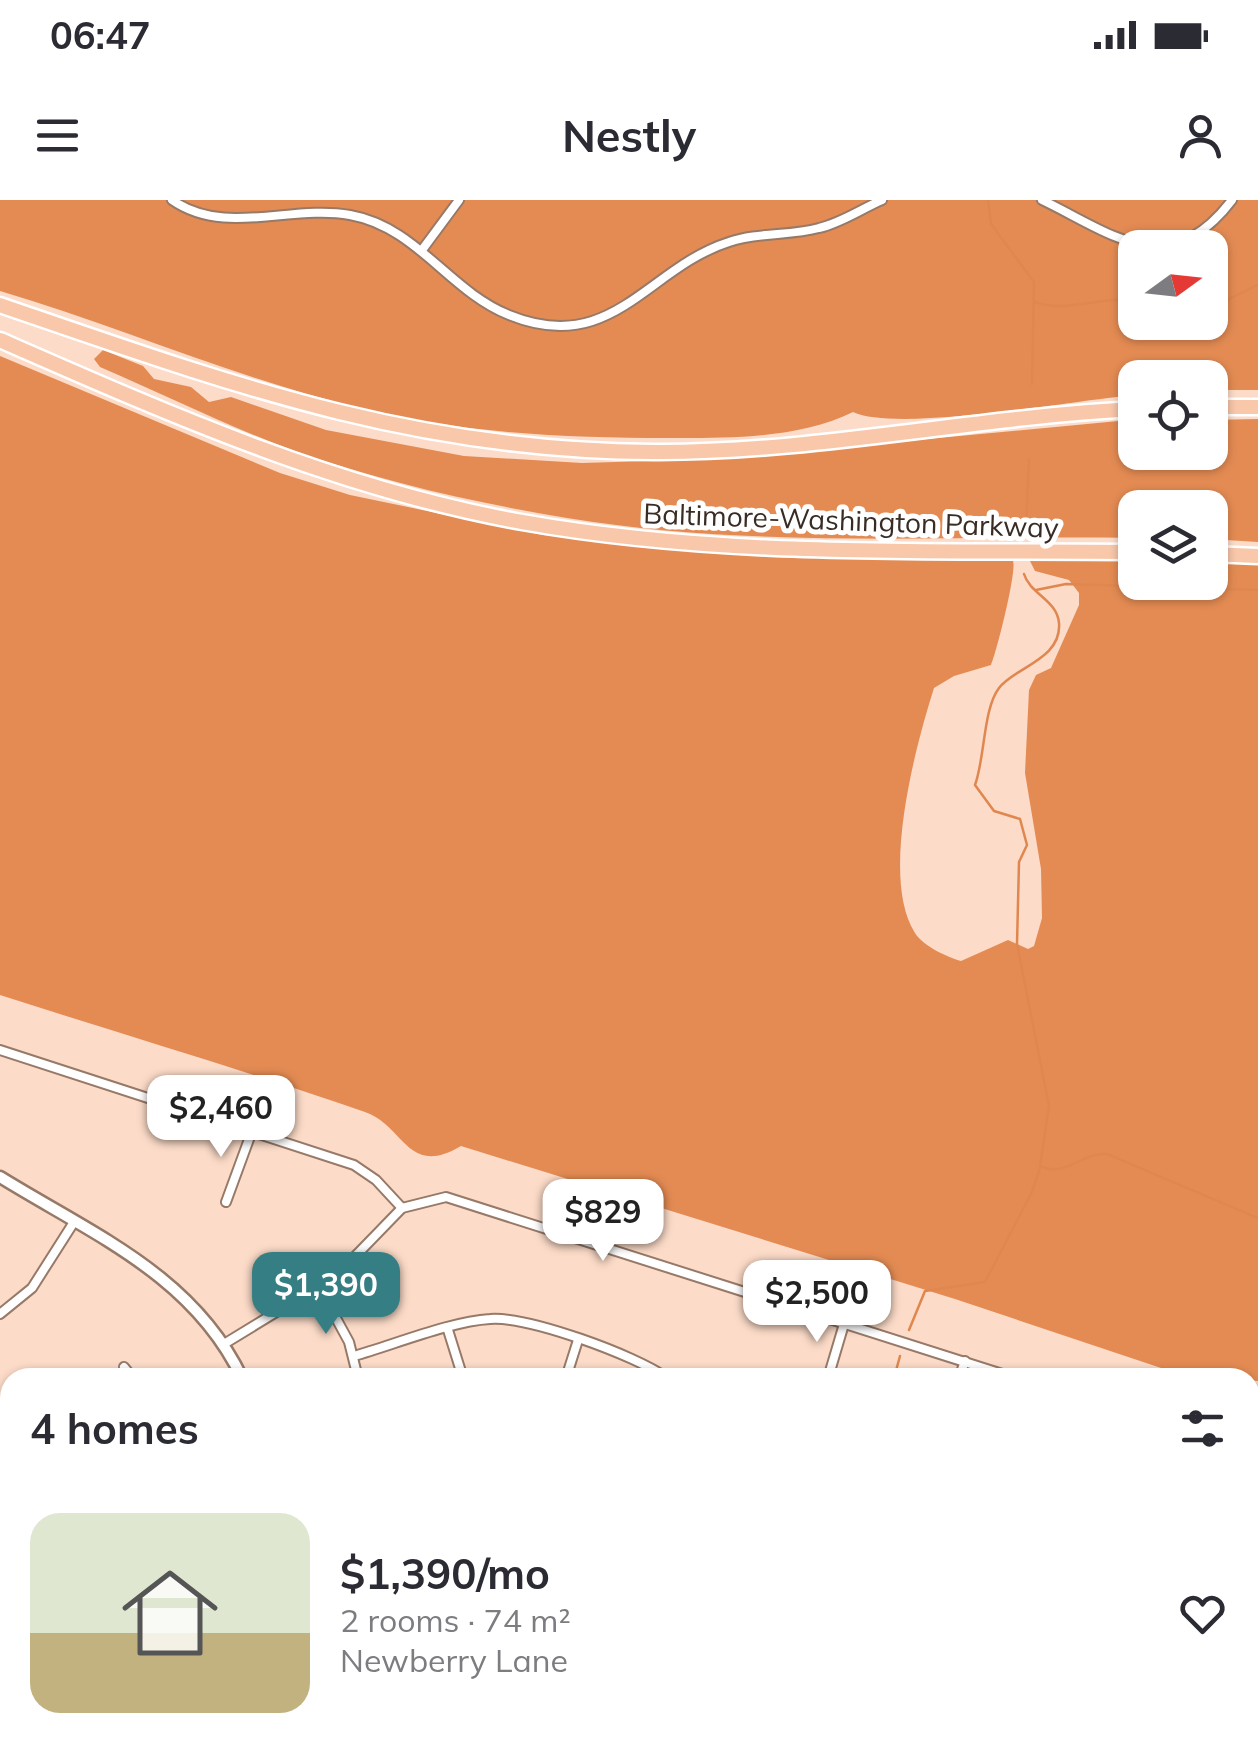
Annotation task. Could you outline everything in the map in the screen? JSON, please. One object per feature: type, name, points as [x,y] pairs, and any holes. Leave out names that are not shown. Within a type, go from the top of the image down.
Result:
[{"type":"highway","points":[[0,305],[302,406],[406,430],[528,446],[711,451],[1118,412]]},
{"type":"highway","name":"Baltimore-Washington Parkway","points":[[0,340],[285,459],[396,493],[518,522],[637,539],[746,547],[1118,552]]},
{"type":"highway","points":[[1228,407],[1258,407]]},
{"type":"highway","points":[[1228,555],[1258,556]]},
{"type":"main road","points":[[0,1177],[161,1275],[196,1306],[237,1368]]},
{"type":"street","points":[[172,200],[204,215],[231,219],[310,211],[351,215],[378,223],[422,250],[491,307],[530,322],[570,325],[628,307],[694,256],[730,241],[822,228],[882,200]]},
{"type":"street","points":[[422,250],[459,200]]},
{"type":"street","points":[[1042,200],[1098,234],[1147,246],[1174,242],[1199,231],[1232,200]]},
{"type":"street","points":[[0,1050],[354,1165],[376,1180],[402,1208]]},
{"type":"street","points":[[226,1202],[252,1131]]},
{"type":"street","points":[[224,1344],[319,1287],[361,1255],[402,1208],[436,1198],[459,1199],[983,1368]]},
{"type":"street","points":[[0,1314],[32,1288],[74,1222]]},
{"type":"street","points":[[319,1287],[354,1356],[356,1368]]},
{"type":"street","points":[[354,1356],[477,1321],[508,1320],[639,1359],[652,1368]]},
{"type":"street","points":[[831,1368],[844,1324]]},
{"type":"street","points":[[448,1330],[461,1368]]},
{"type":"street","points":[[569,1368],[578,1340]]},
{"type":"street","points":[[962,1368],[965,1362]]},
{"type":"shaded area","points":[[0,200],[1258,200],[1258,390],[1228,390],[1228,360],[1118,360],[1118,397],[946,417],[876,418],[853,412],[809,427],[762,435],[551,435],[435,423],[359,408],[223,367],[0,291]]},
{"type":"shaded area","points":[[103,350],[143,366],[154,379],[191,387],[209,402],[231,397],[326,430],[464,456],[582,463],[715,459],[1118,421],[1118,470],[1228,470],[1228,420],[1258,419],[1258,542],[1228,540],[1228,490],[1118,490],[1118,538],[780,537],[638,528],[567,518],[430,490],[295,451],[100,367],[94,359]]},
{"type":"shaded area","points":[[0,356],[280,473],[350,495],[543,535],[740,554],[1013,561],[1002,629],[991,665],[954,676],[934,688],[904,812],[901,880],[905,909],[919,938],[961,961],[1008,940],[1028,949],[1034,946],[1042,918],[1041,869],[1025,773],[1029,690],[1036,675],[1051,668],[1079,605],[1079,593],[1069,580],[1035,571],[1030,561],[1118,561],[1118,600],[1228,600],[1228,563],[1258,565],[1258,1368],[1161,1368],[955,1299],[461,1146],[443,1154],[417,1153],[365,1112],[0,995]]},
{"type":"waterway","points":[[988,200],[991,224],[1034,282],[1032,384]]},
{"type":"waterway","points":[[1228,300],[1258,285]]},
{"type":"waterway","points":[[1035,302],[1060,306],[1118,300]]},
{"type":"waterway","points":[[1026,527],[1029,459]]},
{"type":"waterway","points":[[1024,574],[1054,608],[1058,635],[1046,654],[1006,681],[994,697],[975,785],[994,811],[1020,819],[1027,845],[1019,862],[1017,944],[1049,1106],[1040,1166],[1058,1169],[1107,1154],[1258,1218]]},
{"type":"waterway","points":[[1036,590],[1066,584],[1258,590]]},
{"type":"waterway","points":[[909,1330],[925,1291],[985,1282],[1032,1192],[1040,1168]]},
{"type":"waterway","points":[[897,1368],[900,1356]]}]
